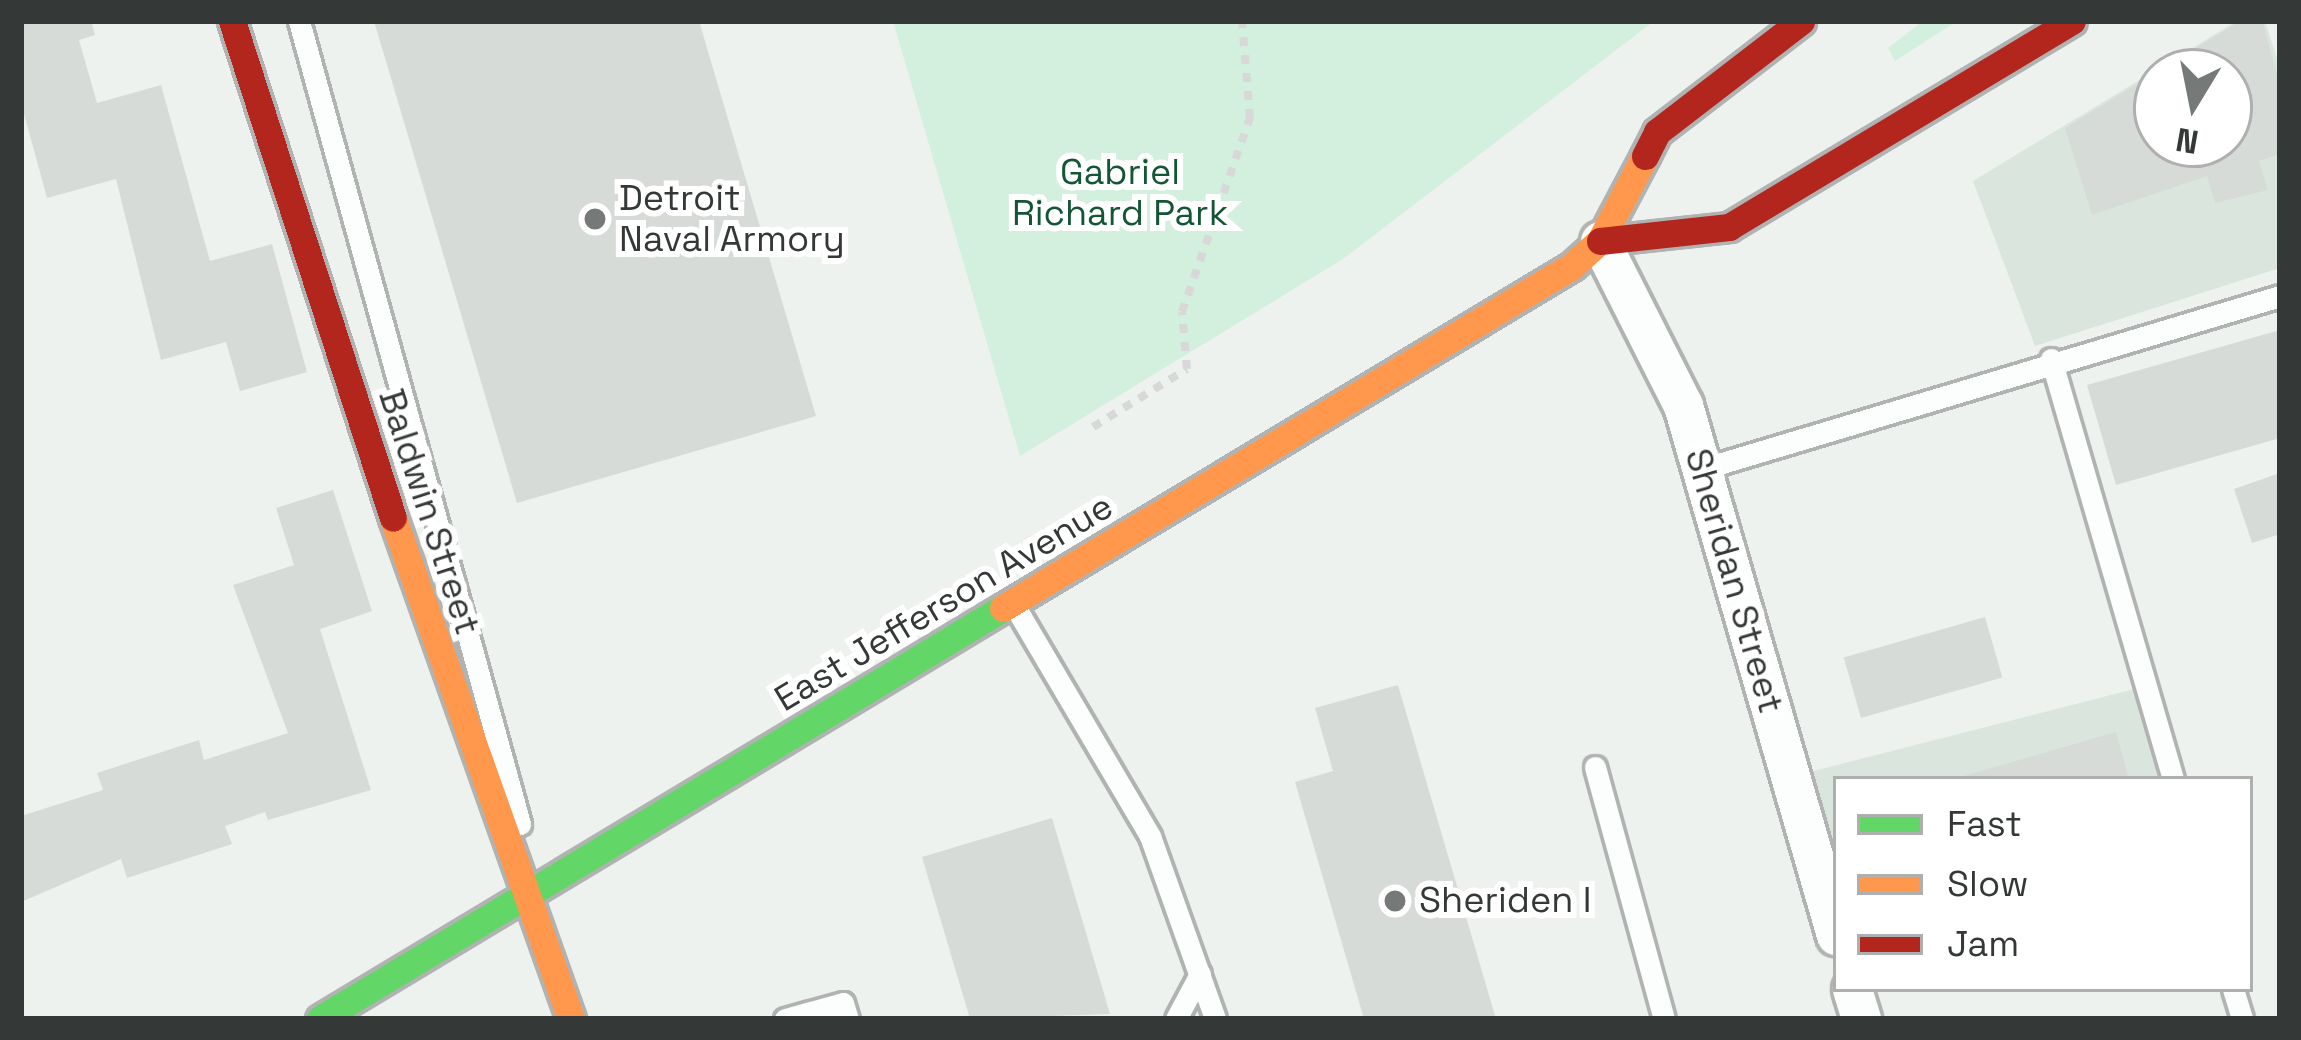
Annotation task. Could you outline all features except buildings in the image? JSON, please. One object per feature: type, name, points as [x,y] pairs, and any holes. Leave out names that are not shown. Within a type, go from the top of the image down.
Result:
[{"type":"main road","name":"Baldwin Street","points":[[232,21],[467,746],[530,894],[571,1019]]},
{"type":"main road","points":[[1600,241],[1657,132],[1802,21]]},
{"type":"main road","name":"East Jefferson Avenue","points":[[320,1019],[1013,604],[1600,241],[1729,227],[2072,21]]},
{"type":"street","name":"Sheridan Street","points":[[1600,241],[1664,350],[1833,925]]},
{"type":"lane","points":[[298,21],[514,778],[530,894]]},
{"type":"lane","points":[[1702,469],[2051,359],[2280,296]]},
{"type":"lane","points":[[2051,359],[2172,776]]},
{"type":"lane","points":[[1013,604],[1126,787],[1215,1019]]},
{"type":"lane","points":[[1595,767],[1664,1019]]},
{"type":"lane","points":[[1176,1019],[1200,974]]},
{"type":"lane","points":[[785,1019],[843,1003],[848,1019]]},
{"type":"path","points":[[1093,427],[1187,369],[1182,312],[1250,118],[1242,21]]},
{"type":"shaded area","points":[[2237,21],[2265,21],[2280,68],[2280,268],[2035,346],[1973,181],[2133,84],[2133,168],[2253,168],[2253,48],[2192,48]]},
{"type":"shaded area","points":[[2146,686],[2172,776],[1833,776],[1833,925],[1790,777]]},
{"type":"green space","name":"Gabriel Richard Park","points":[[893,21],[1654,21],[1343,259],[1020,456]]},
{"type":"green space","points":[[1923,21],[1957,21],[1895,61],[1888,48]]},
{"type":"traffic: fast","points":[[320,1019],[1003,608]]},
{"type":"traffic: slow","points":[[1003,608],[1572,266],[1600,241],[1645,156]]},
{"type":"traffic: slow","points":[[393,518],[571,1019]]},
{"type":"traffic: jam","points":[[232,21],[393,518]]},
{"type":"traffic: jam","points":[[1645,156],[1657,132],[1801,21]]},
{"type":"traffic: jam","points":[[1600,241],[1729,227],[2072,21]]},
{"type":"place","name":"Detroit Naval Armory","points":[[595,219]]},
{"type":"place","name":"Sheriden I","points":[[1395,901]]}]
